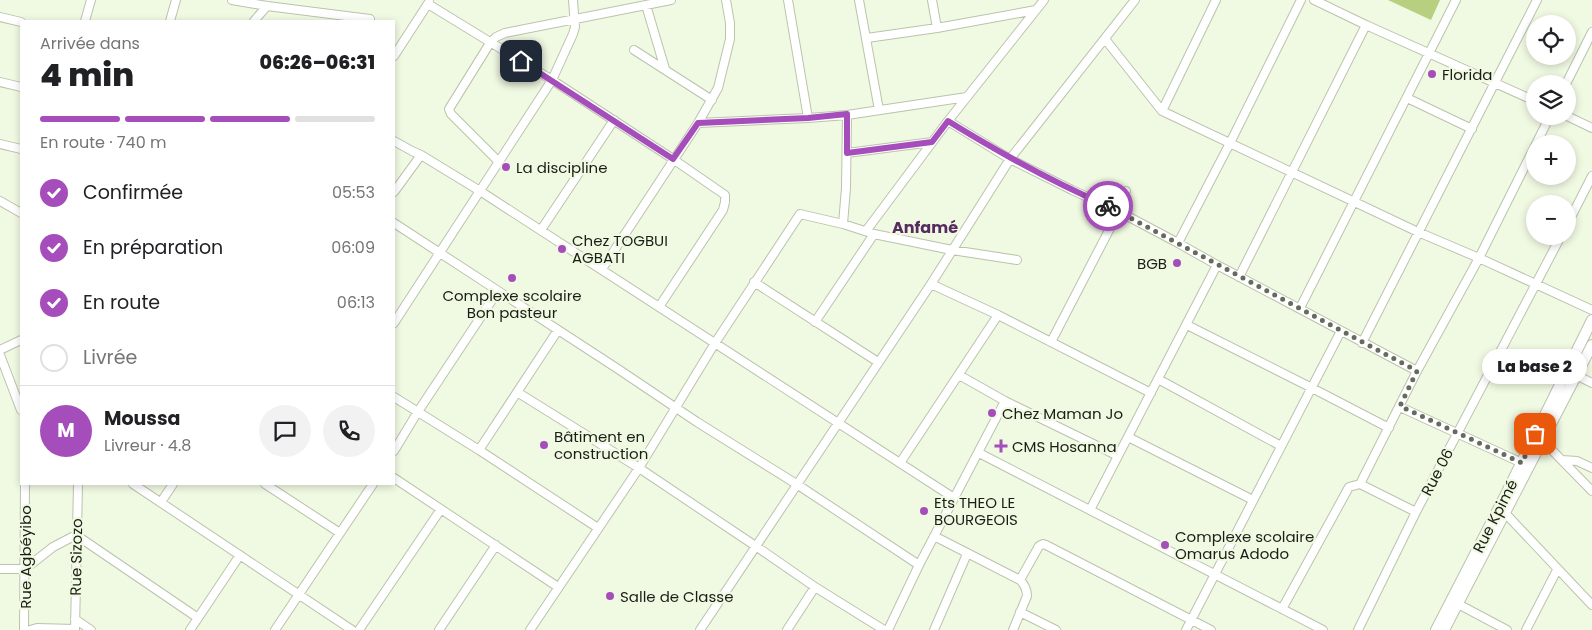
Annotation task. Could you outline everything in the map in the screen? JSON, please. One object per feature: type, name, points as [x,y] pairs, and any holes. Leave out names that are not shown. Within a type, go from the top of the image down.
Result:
[{"type":"main road","name":"Rue Kpimé","points":[[1436,630],[1522,463],[1592,320]]},
{"type":"main road","name":"Rue Kpimé","points":[[1444,630],[1592,345]]},
{"type":"street","points":[[85,20],[90,0]]},
{"type":"street","points":[[170,20],[176,0]]},
{"type":"street","points":[[232,0],[370,18]]},
{"type":"street","points":[[396,313],[438,254],[552,80],[575,27],[573,0]]},
{"type":"street","points":[[498,162],[451,114],[449,109],[490,42],[505,33],[671,0]]},
{"type":"street","points":[[602,269],[698,123],[718,88],[724,70],[730,39],[730,23],[726,0]]},
{"type":"street","points":[[788,0],[808,118]]},
{"type":"street","points":[[859,0],[879,110]]},
{"type":"street","points":[[932,0],[937,28]]},
{"type":"street","points":[[866,231],[948,121],[1044,0]]},
{"type":"street","points":[[700,630],[839,423],[1010,158],[1135,0]]},
{"type":"street","points":[[1162,111],[1216,0]]},
{"type":"street","points":[[1178,242],[1301,0]]},
{"type":"street","points":[[1314,0],[1526,97]]},
{"type":"street","points":[[1300,308],[1456,0]]},
{"type":"street","points":[[1362,343],[1537,0]]},
{"type":"street","points":[[395,54],[429,2],[614,120],[725,195],[725,206],[659,307]]},
{"type":"street","points":[[646,5],[665,70]]},
{"type":"street","points":[[255,20],[267,6]]},
{"type":"street","points":[[867,38],[937,28],[1036,10]]},
{"type":"street","points":[[0,17],[20,22]]},
{"type":"street","points":[[1239,277],[1366,25]]},
{"type":"street","points":[[1570,75],[1592,32]]},
{"type":"street","points":[[1105,39],[1162,111],[1418,232],[1592,310]]},
{"type":"street","points":[[634,50],[712,100]]},
{"type":"street","points":[[0,82],[20,87]]},
{"type":"street","points":[[698,123],[808,118],[967,97]]},
{"type":"street","points":[[1407,98],[1472,129]]},
{"type":"street","points":[[844,224],[847,114]]},
{"type":"street","points":[[542,230],[614,120]]},
{"type":"street","points":[[1576,120],[1592,128]]},
{"type":"street","points":[[948,121],[1010,158],[1072,190],[1117,210],[1417,371]]},
{"type":"street","points":[[395,142],[421,155],[542,230],[954,498]]},
{"type":"street","points":[[847,153],[932,142]]},
{"type":"street","points":[[0,144],[20,149]]},
{"type":"street","points":[[395,191],[421,155]]},
{"type":"street","points":[[1360,484],[1417,371],[1526,164]]},
{"type":"street","points":[[1576,207],[1592,176]]},
{"type":"street","points":[[1051,342],[1126,192]]},
{"type":"street","points":[[0,202],[20,212]]},
{"type":"street","points":[[530,630],[639,468],[715,343],[800,214],[844,224],[874,234],[952,250],[1016,260]]},
{"type":"street","points":[[395,224],[438,254],[798,485],[918,565]]},
{"type":"street","points":[[815,322],[874,234]]},
{"type":"street","name":"Rue 06","points":[[1358,630],[1416,512],[1556,245]]},
{"type":"street","points":[[1090,510],[1217,265]]},
{"type":"street","points":[[754,282],[878,362]]},
{"type":"street","points":[[930,284],[998,315],[1151,393]]},
{"type":"street","points":[[395,449],[417,412],[498,291]]},
{"type":"street","points":[[900,463],[998,315]]},
{"type":"street","points":[[1187,325],[1389,428]]},
{"type":"street","points":[[479,450],[558,330]]},
{"type":"street","points":[[1186,630],[1341,331]]},
{"type":"street","points":[[0,350],[20,340]]},
{"type":"street","points":[[1,360],[20,408]]},
{"type":"street","points":[[958,375],[1005,401],[1118,456]]},
{"type":"street","points":[[1576,375],[1592,383]]},
{"type":"street","points":[[1158,379],[1282,446]]},
{"type":"street","points":[[517,392],[639,468],[815,587],[884,630]]},
{"type":"street","points":[[395,398],[598,528]]},
{"type":"street","points":[[888,630],[918,565],[979,454],[1005,401]]},
{"type":"street","points":[[1400,406],[1522,463]]},
{"type":"street","points":[[1128,437],[1253,500]]},
{"type":"street","points":[[1542,440],[1592,491]]},
{"type":"street","points":[[979,454],[1323,630]]},
{"type":"street","points":[[1562,460],[1577,461],[1592,468]]},
{"type":"street","points":[[395,479],[558,587]]},
{"type":"street","points":[[1282,608],[1347,489],[1351,486],[1360,484],[1416,512]]},
{"type":"street","name":"Rue Agbéyibo","points":[[24,630],[25,485]]},
{"type":"street","name":"Rue Sizozo","points":[[75,630],[78,485]]},
{"type":"street","points":[[134,485],[352,630]]},
{"type":"street","points":[[161,502],[172,485]]},
{"type":"street","points":[[268,485],[340,533]]},
{"type":"street","points":[[275,630],[372,485]]},
{"type":"street","points":[[359,630],[441,509]]},
{"type":"street","points":[[1505,513],[1592,605]]},
{"type":"street","points":[[0,569],[25,569],[53,547],[76,535],[198,618]]},
{"type":"street","points":[[934,536],[1020,580],[1027,591],[1012,630]]},
{"type":"street","points":[[1020,580],[1039,546],[1043,544],[1212,630]]},
{"type":"street","points":[[439,630],[496,545]]},
{"type":"street","points":[[934,630],[967,554]]},
{"type":"street","points":[[190,630],[240,555]]},
{"type":"street","points":[[1526,630],[1557,570]]},
{"type":"street","points":[[788,630],[815,587]]},
{"type":"street","points":[[1458,604],[1507,630]]},
{"type":"street","points":[[1020,612],[1056,630]]},
{"type":"street","points":[[75,619],[91,630]]},
{"type":"street","points":[[30,630],[37,628],[75,630]]},
{"type":"green space","points":[[1388,0],[1440,0],[1431,20]]},
{"type":"way so far","points":[[1108,206],[1417,371],[1400,406],[1522,463],[1535,434]]},
{"type":"place","name":"Florida","points":[[1432,74]]},
{"type":"place","name":"La discipline","points":[[506,167]]},
{"type":"place","name":"Chez TOGBUI AGBATI","points":[[562,249]]},
{"type":"place","name":"BGB","points":[[1177,263]]},
{"type":"place","name":"Complexe scolaire Bon pasteur","points":[[512,278]]},
{"type":"place","name":"Chez Maman Jo","points":[[992,413]]},
{"type":"place","name":"La base 2","points":[[1535,434]]},
{"type":"place","name":"Bâtiment en construction","points":[[544,445]]},
{"type":"place","name":"CMS Hosanna","points":[[1001,446]]},
{"type":"place","name":"Ets THEO LE BOURGEOIS","points":[[924,511]]},
{"type":"place","name":"Complexe scolaire Omarus Adodo","points":[[1165,545]]},
{"type":"place","name":"Salle de Classe","points":[[610,596]]},
{"type":"district","name":"Anfamé","points":[[925,227]]},
{"type":"route","points":[[521,61],[673,159],[698,123],[808,118],[847,114],[847,153],[932,142],[948,121],[1010,158],[1108,206]]}]
